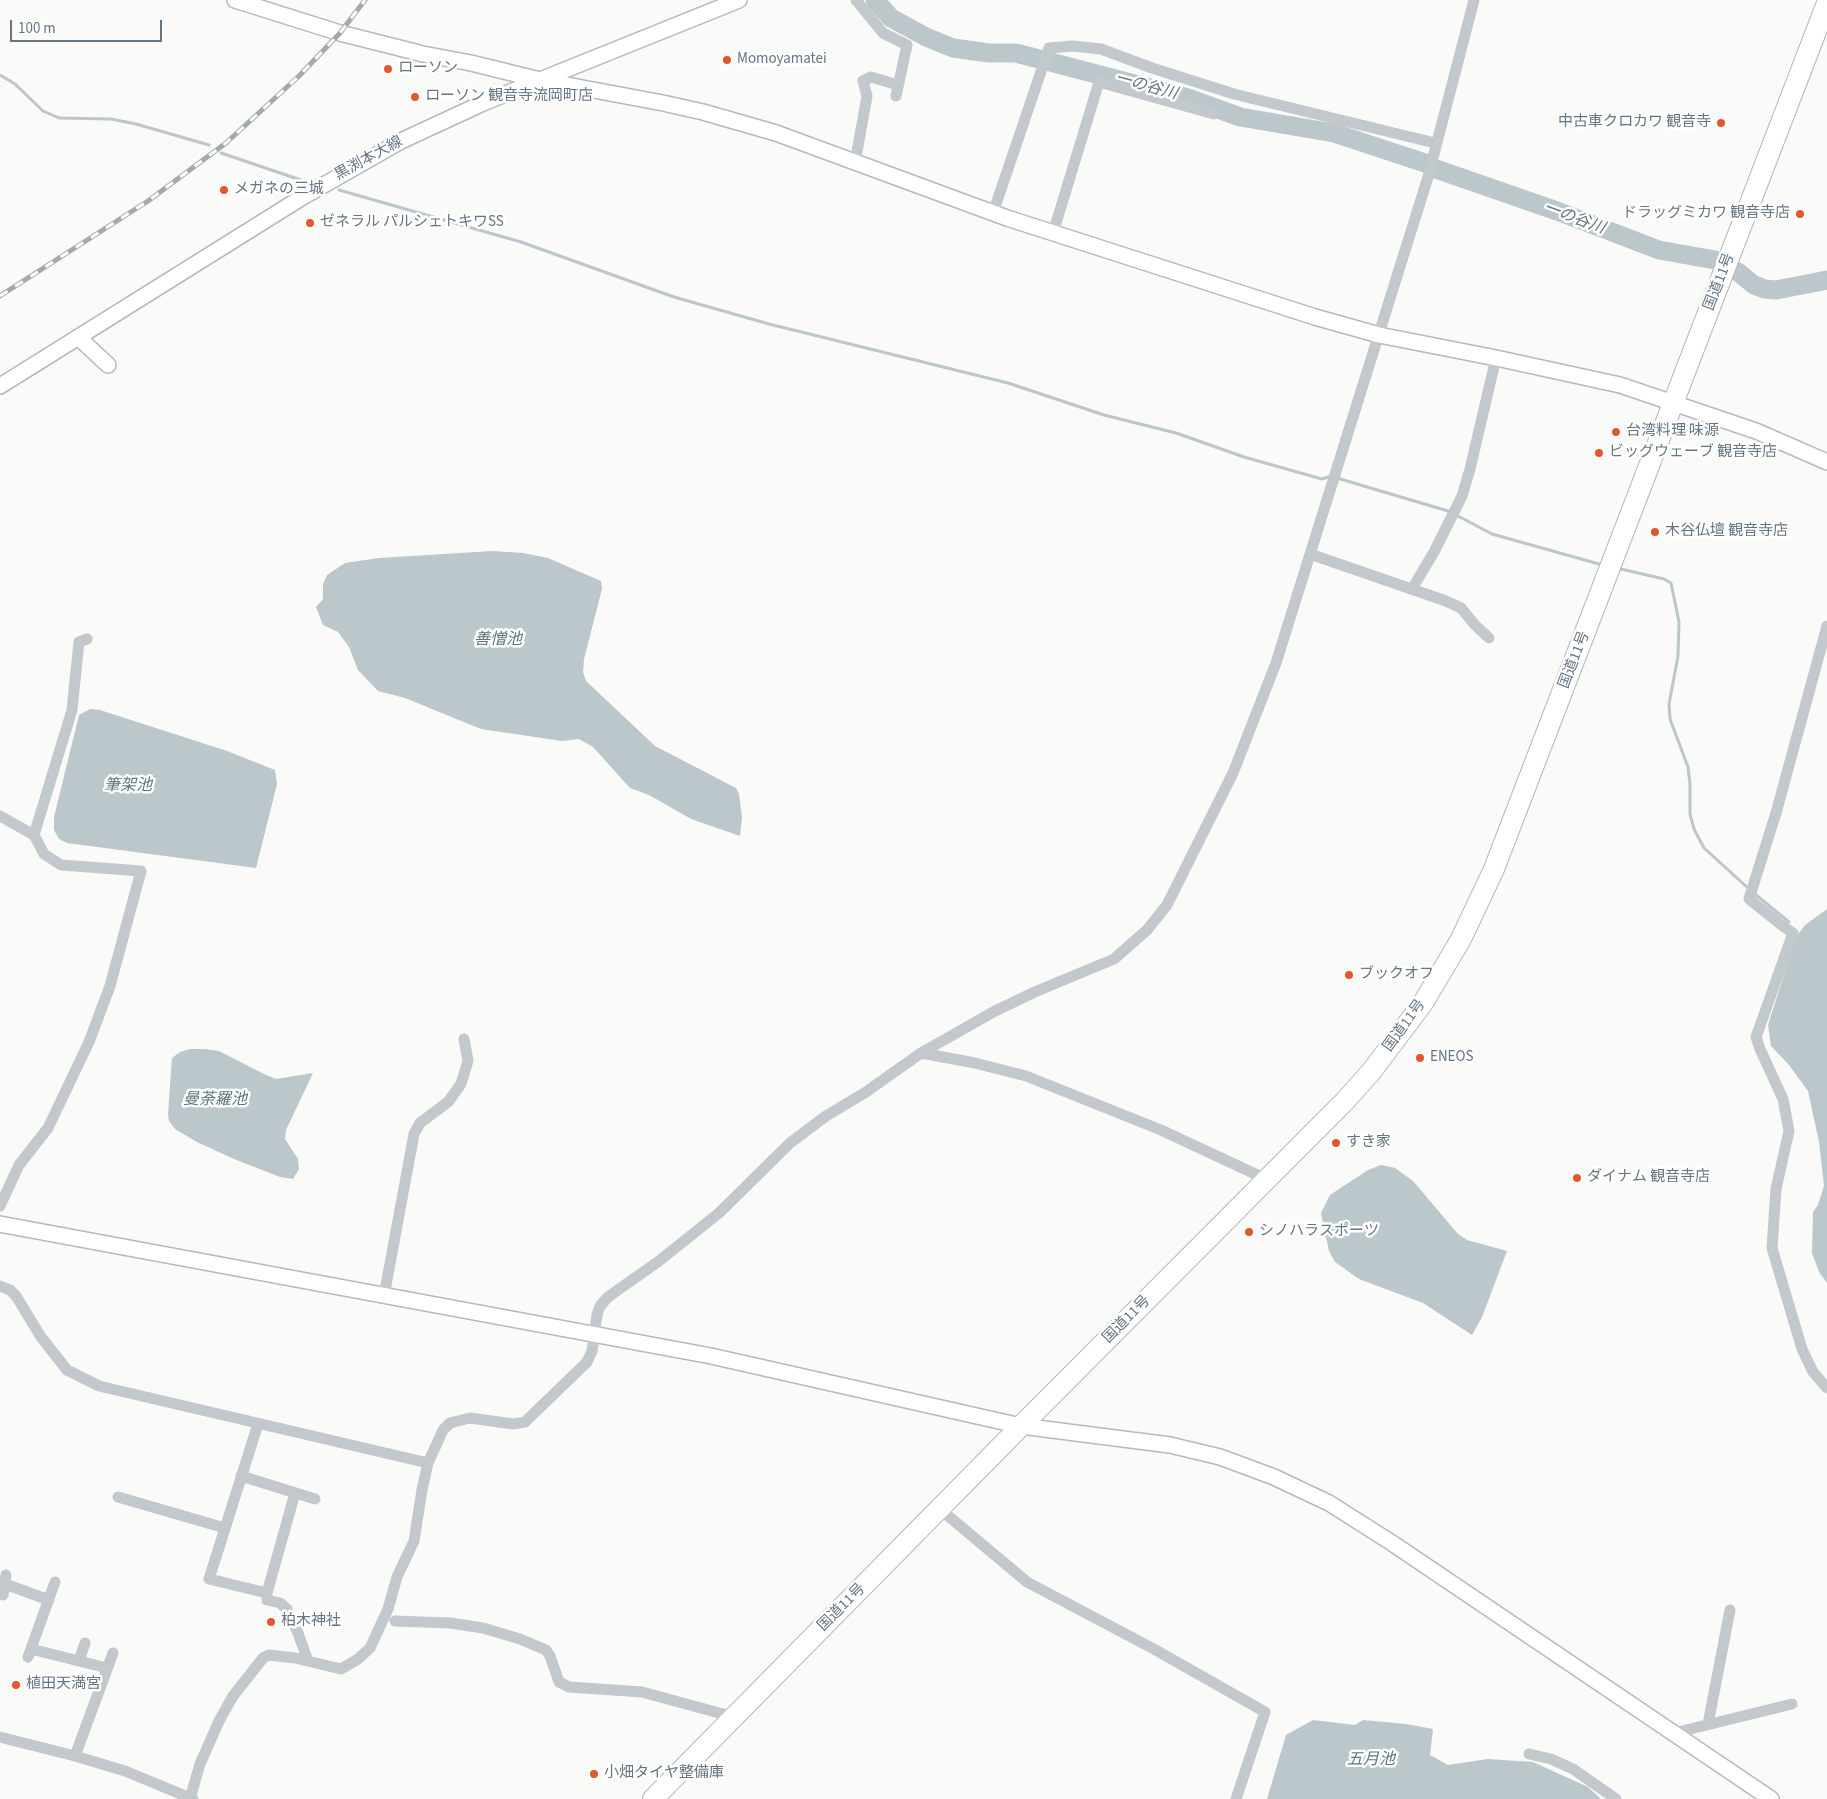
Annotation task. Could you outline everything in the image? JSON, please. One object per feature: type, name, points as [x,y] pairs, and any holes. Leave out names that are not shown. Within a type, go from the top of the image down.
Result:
[{"type":"highway","name":"国道11号","points":[[653,1799],[1344,1102],[1371,1072],[1423,1003],[1462,939],[1484,893],[1827,3]]},
{"type":"street","points":[[236,0],[340,33],[423,54],[471,63],[540,80],[703,112],[776,133],[993,213],[1306,314],[1379,335],[1496,358],[1620,386],[1756,431],[1827,462]]},
{"type":"street","name":"黒渕本大線","points":[[0,386],[301,198],[432,126],[540,80],[739,0]]},
{"type":"street","points":[[855,163],[867,96],[863,81],[871,77],[897,90],[907,45],[884,33],[856,0]]},
{"type":"street","points":[[0,1737],[125,1771],[191,1798],[200,1764],[218,1721],[233,1696],[258,1662],[269,1655],[295,1658],[341,1669],[358,1659],[370,1648],[414,1541],[428,1463],[443,1430],[450,1423],[470,1418],[513,1424],[525,1422],[587,1362],[592,1351],[597,1315],[600,1306],[608,1297],[659,1261],[719,1213],[796,1138],[921,1053],[995,1011],[1037,991],[1114,959],[1147,930],[1167,906],[1233,773],[1276,663],[1428,177],[1435,143],[1474,0]]},
{"type":"street","points":[[993,213],[1049,48],[1073,46],[1101,49],[1152,68],[1234,94],[1435,143]]},
{"type":"street","points":[[1053,233],[1099,82],[1214,114]]},
{"type":"street","points":[[78,337],[108,365]]},
{"type":"street","points":[[1412,589],[1434,552],[1462,496],[1496,358]]},
{"type":"street","points":[[1310,554],[1446,601],[1461,608],[1475,625],[1490,638]]},
{"type":"street","points":[[1827,626],[1779,805],[1749,899],[1793,933],[1756,1037],[1760,1050],[1783,1099],[1789,1131],[1776,1189],[1772,1248],[1802,1349],[1814,1372],[1827,1388]]},
{"type":"street","points":[[34,836],[72,710],[79,642],[87,639]]},
{"type":"street","points":[[0,816],[34,836],[44,854],[61,865],[141,871],[110,986],[89,1042],[48,1128],[19,1165],[0,1206]]},
{"type":"street","points":[[384,1296],[414,1134],[420,1123],[448,1102],[460,1084],[468,1062],[464,1039]]},
{"type":"street","points":[[921,1053],[975,1063],[1026,1076],[1160,1130],[1266,1179]]},
{"type":"street","points":[[0,1224],[711,1356],[1021,1426],[1170,1446],[1220,1457],[1248,1466],[1300,1488],[1329,1503],[1392,1543],[1674,1733],[1764,1797]]},
{"type":"street","points":[[0,1286],[10,1290],[16,1296],[41,1337],[67,1370],[99,1386],[428,1463]]},
{"type":"street","points":[[258,1424],[210,1579],[267,1593]]},
{"type":"street","points":[[241,1476],[315,1499]]},
{"type":"street","points":[[295,1493],[267,1593],[267,1600],[280,1603],[287,1609],[308,1662]]},
{"type":"street","points":[[118,1497],[225,1528]]},
{"type":"street","points":[[940,1509],[1027,1582],[1152,1648],[1265,1712],[1236,1799]]},
{"type":"street","points":[[55,1582],[29,1653],[79,1661],[107,1668]]},
{"type":"street","points":[[5,1585],[49,1600]]},
{"type":"street","points":[[1708,1724],[1730,1610]]},
{"type":"street","points":[[395,1621],[450,1623],[483,1628],[520,1639],[546,1650],[559,1682],[569,1687],[642,1692],[734,1717]]},
{"type":"street","points":[[79,1661],[85,1643]]},
{"type":"street","points":[[75,1756],[113,1653]]},
{"type":"street","points":[[1674,1733],[1792,1704]]},
{"type":"street","points":[[1529,1754],[1551,1759],[1573,1769],[1616,1799]]},
{"type":"water","name":"善憎池","points":[[493,551],[523,553],[548,558],[601,581],[602,589],[584,659],[583,672],[586,681],[655,746],[736,788],[739,794],[742,818],[740,836],[691,819],[649,795],[630,788],[593,747],[579,739],[562,741],[481,729],[405,698],[378,691],[358,670],[349,647],[338,632],[323,625],[316,607],[323,599],[323,584],[327,575],[345,563],[379,558]]},
{"type":"water","name":"筆架池","points":[[90,709],[100,710],[227,751],[275,770],[277,784],[256,868],[67,843],[59,839],[54,830],[54,817],[79,715]]},
{"type":"water","points":[[1827,909],[1827,1283],[1819,1272],[1812,1253],[1813,1212],[1818,1205],[1824,1186],[1819,1142],[1808,1091],[1789,1065],[1771,1046],[1768,1025],[1796,937],[1805,925]]},
{"type":"water","name":"曼荼羅池","points":[[190,1049],[219,1051],[276,1079],[313,1073],[286,1130],[285,1139],[298,1159],[299,1169],[293,1179],[280,1177],[234,1159],[197,1142],[175,1129],[169,1121],[168,1114],[172,1058],[180,1052]]},
{"type":"water","points":[[1381,1165],[1395,1168],[1413,1181],[1458,1234],[1467,1240],[1507,1251],[1482,1317],[1472,1335],[1423,1303],[1359,1279],[1335,1262],[1329,1251],[1321,1213],[1330,1195],[1368,1170]]},
{"type":"water","name":"五月池","points":[[1313,1720],[1355,1725],[1363,1720],[1406,1724],[1433,1729],[1430,1755],[1448,1765],[1488,1759],[1533,1762],[1588,1787],[1601,1799],[1267,1799],[1286,1735]]},
{"type":"waterway","name":"一の谷川","points":[[875,0],[891,18],[926,37],[953,48],[989,53],[1016,53],[1188,98],[1240,117],[1334,133],[1425,163]]},
{"type":"waterway","points":[[0,75],[15,84],[43,111],[59,118],[111,119],[136,124],[209,145]]},
{"type":"waterway","points":[[221,153],[301,180]]},
{"type":"waterway","name":"一の谷川","points":[[1436,169],[1557,211],[1659,250],[1715,260]]},
{"type":"waterway","points":[[339,190],[521,242],[674,297],[769,324],[1008,383],[1104,415],[1176,433],[1244,457],[1322,479],[1328,477]]},
{"type":"waterway","name":"一の谷川","points":[[1738,272],[1754,285],[1776,290],[1827,280]]},
{"type":"waterway","points":[[1337,478],[1448,511]]},
{"type":"waterway","points":[[1458,516],[1492,534],[1599,564]]},
{"type":"waterway","points":[[1621,569],[1664,579],[1671,583],[1679,622],[1678,656],[1669,704],[1670,719],[1688,767],[1690,814],[1694,829],[1704,848],[1748,888]]},
{"type":"waterway","points":[[1756,895],[1789,922]]},
{"type":"railway","points":[[0,296],[148,201],[226,143],[299,76],[340,33],[365,0]]},
{"type":"place","name":"Momoyamatei","points":[[727,60]]},
{"type":"place","name":"ローソン","points":[[388,69]]},
{"type":"place","name":"ローソン 観音寺流岡町店","points":[[415,97]]},
{"type":"place","name":"中古車クロカワ 観音寺","points":[[1721,123]]},
{"type":"place","name":"メガネの三城","points":[[224,190]]},
{"type":"place","name":"ドラッグミカワ 観音寺店","points":[[1800,214]]},
{"type":"place","name":"ゼネラル パルシェトキワSS","points":[[310,223]]},
{"type":"place","name":"台湾料理 味源","points":[[1616,432]]},
{"type":"place","name":"ビッグウェーブ 観音寺店","points":[[1599,453]]},
{"type":"place","name":"木谷仏壇 観音寺店","points":[[1655,532]]},
{"type":"place","name":"ブックオフ","points":[[1349,975]]},
{"type":"place","name":"ENEOS","points":[[1420,1058]]},
{"type":"place","name":"すき家","points":[[1336,1143]]},
{"type":"place","name":"ダイナム 観音寺店","points":[[1577,1178]]},
{"type":"place","name":"シノハラスポーツ","points":[[1249,1232]]},
{"type":"place","name":"柏木神社","points":[[271,1622]]},
{"type":"place","name":"植田天満宮","points":[[16,1685]]},
{"type":"place","name":"小畑タイヤ整備庫","points":[[594,1774]]}]
